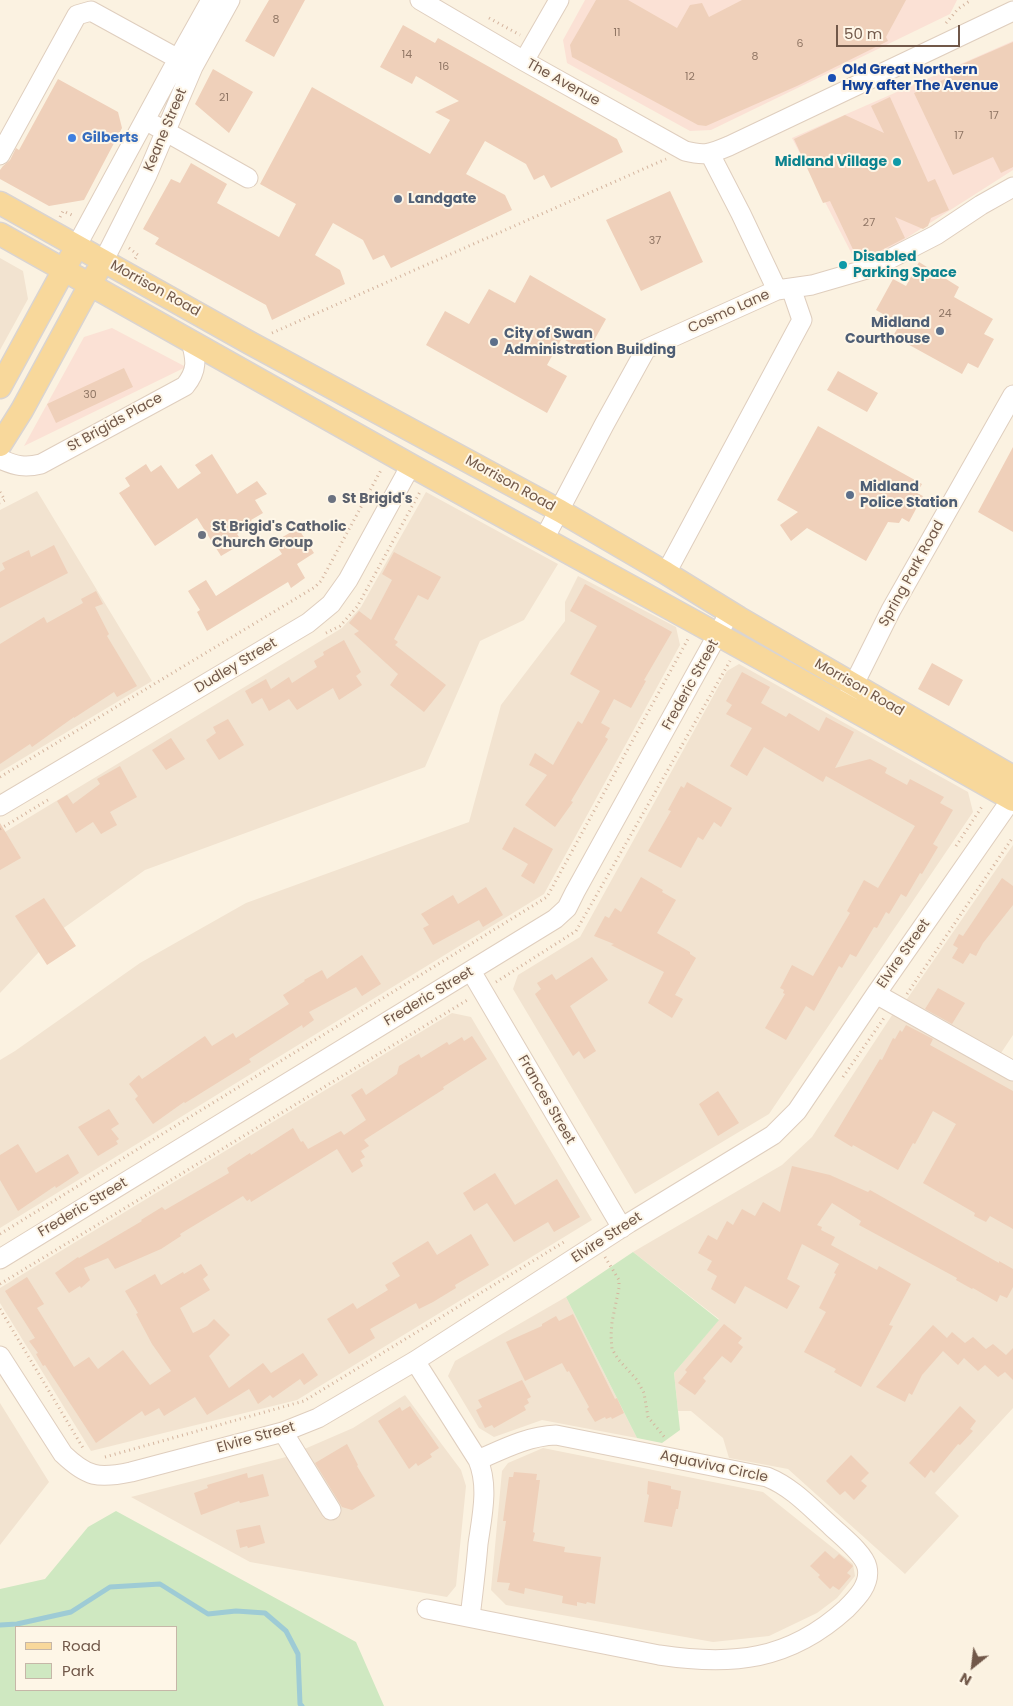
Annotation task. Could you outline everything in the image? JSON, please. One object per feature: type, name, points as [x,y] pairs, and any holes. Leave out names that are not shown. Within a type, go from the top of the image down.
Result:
[{"type":"main road","name":"Morrison Road","points":[[0,203],[560,511],[666,573],[730,612],[848,694],[1013,799]]},
{"type":"main road","name":"Morrison Road","points":[[0,234],[718,636],[848,694],[1013,777]]},
{"type":"main road","points":[[0,387],[77,246]]},
{"type":"main road","points":[[0,445],[8,434],[104,260]]},
{"type":"street","name":"Keane Street","points":[[104,260],[147,175],[165,132],[186,63],[211,0]]},
{"type":"street","name":"Keane Street","points":[[77,246],[144,120],[230,0]]},
{"type":"street","name":"The Avenue","points":[[420,0],[684,151],[710,154]]},
{"type":"street","points":[[524,61],[559,0]]},
{"type":"street","points":[[0,154],[77,15],[91,11],[186,63]]},
{"type":"street","points":[[666,573],[802,320],[741,214],[710,154],[1013,11]]},
{"type":"street","points":[[144,120],[248,178]]},
{"type":"street","name":"Cosmo Lane","points":[[544,539],[646,349],[784,289],[812,285],[874,267],[936,235],[981,205],[1013,187]]},
{"type":"street","name":"St Brigids Place","points":[[0,459],[12,464],[28,467],[41,464],[185,386],[193,377],[195,365],[195,355],[191,341]]},
{"type":"street","name":"Spring Park Road","points":[[848,694],[891,610],[1013,395]]},
{"type":"street","name":"Dudley Street","points":[[0,806],[308,623],[331,604],[348,580],[411,465]]},
{"type":"street","name":"Frederic Street","points":[[0,1259],[555,920],[566,908],[730,612]]},
{"type":"street","name":"Elvire Street","points":[[0,1356],[63,1454],[76,1466],[90,1474],[111,1476],[131,1472],[283,1432],[318,1418],[415,1361],[622,1228],[773,1135],[787,1123],[1013,799]]},
{"type":"street","name":"Frances Street","points":[[471,971],[622,1228]]},
{"type":"street","points":[[876,994],[1013,1071]]},
{"type":"street","points":[[415,1361],[478,1460],[482,1470],[483,1498],[470,1617]]},
{"type":"street","points":[[283,1432],[331,1510]]},
{"type":"street","name":"Aquaviva Circle","points":[[427,1609],[681,1658],[716,1661],[761,1655],[783,1649],[808,1637],[840,1615],[853,1602],[868,1579],[867,1566],[854,1548],[795,1493],[782,1483],[767,1477],[556,1435],[528,1439],[478,1460]]},
{"type":"path","points":[[945,24],[958,9],[971,0]]},
{"type":"path","points":[[266,335],[684,151]]},
{"type":"path","points":[[138,255],[143,259]]},
{"type":"path","points":[[0,777],[315,587],[321,581],[382,467]]},
{"type":"path","points":[[0,492],[4,500],[0,503]]},
{"type":"path","points":[[0,1234],[548,897],[691,634]]},
{"type":"path","points":[[954,849],[986,800]]},
{"type":"path","points":[[840,1081],[888,1014],[902,1000],[1013,837]]},
{"type":"path","points":[[0,1284],[482,991]]},
{"type":"path","points":[[100,1458],[304,1400],[571,1238]]},
{"type":"path","points":[[605,1257],[618,1280],[619,1288],[612,1322],[612,1349],[618,1359],[637,1380],[644,1393],[648,1417],[669,1443]]},
{"type":"path","points":[[0,1309],[86,1452]]},
{"type":"shaded area","points":[[585,0],[957,0],[950,14],[711,130],[690,131],[567,63],[563,40]]},
{"type":"shaded area","points":[[1013,41],[1013,170],[883,253],[857,264],[792,138]]},
{"type":"shaded area","points":[[0,258],[23,271],[28,299],[0,350]]},
{"type":"shaded area","points":[[112,328],[186,367],[24,446],[84,337]]},
{"type":"shaded area","points":[[37,491],[152,681],[0,772],[0,510]]},
{"type":"shaded area","points":[[426,492],[558,564],[524,620],[480,641],[425,767],[145,870],[58,932],[0,993],[0,835],[342,628],[361,607]]},
{"type":"shaded area","points":[[578,576],[676,627],[680,645],[544,894],[0,1228],[0,1060],[140,963],[246,903],[469,822],[501,705],[565,621],[565,602]]},
{"type":"shaded area","points":[[739,664],[968,792],[973,812],[769,1114],[635,1194],[513,989],[518,975],[580,937],[727,671]]},
{"type":"shaded area","points":[[1013,845],[1013,1035],[999,1056],[1013,1064],[1013,1408],[935,1493],[959,1516],[905,1574],[788,1469],[729,1458],[723,1438],[691,1411],[678,1411],[674,1373],[719,1319],[633,1252],[782,1165],[812,1137],[902,1000],[905,1002]]},
{"type":"shaded area","points":[[452,1013],[471,1017],[592,1220],[297,1400],[91,1451],[0,1303],[0,1288]]},
{"type":"shaded area","points":[[566,1297],[637,1438],[542,1420],[494,1437],[479,1428],[448,1376],[455,1361]]},
{"type":"shaded area","points":[[405,1395],[461,1470],[466,1486],[456,1586],[447,1597],[250,1562],[131,1497],[286,1457],[353,1428]]},
{"type":"shaded area","points":[[0,1403],[49,1482],[0,1545]]},
{"type":"shaded area","points":[[543,1448],[763,1492],[853,1564],[855,1576],[837,1598],[817,1613],[769,1636],[713,1642],[506,1605],[491,1590],[502,1471],[508,1463]]},
{"type":"green space","points":[[633,1252],[719,1320],[674,1373],[680,1430],[662,1443],[637,1438],[566,1297]]},
{"type":"green space","points":[[116,1511],[356,1642],[384,1706],[0,1706],[0,1589],[45,1579],[88,1527]]},
{"type":"building","points":[[269,0],[305,0],[274,57],[245,41]]},
{"type":"building","points":[[596,0],[628,0],[677,28],[690,5],[702,3],[709,17],[742,0],[906,0],[886,37],[888,41],[797,86],[706,126],[698,125],[572,57],[570,45]]},
{"type":"building","name":"Landgate","points":[[403,25],[435,43],[438,38],[617,139],[623,152],[551,188],[544,175],[534,180],[526,164],[485,141],[466,174],[505,195],[512,210],[391,268],[384,255],[373,260],[363,240],[333,223],[315,255],[340,270],[345,284],[272,320],[266,305],[155,244],[159,238],[143,229],[171,179],[180,183],[191,163],[227,184],[217,203],[279,237],[296,204],[260,184],[312,87],[430,154],[450,120],[435,112],[459,101],[416,76],[412,84],[380,67]]},
{"type":"building","points":[[1013,42],[1013,167],[1001,173],[993,157],[953,175],[914,93],[956,74],[953,68]]},
{"type":"building","points":[[213,69],[253,92],[229,133],[195,104]]},
{"type":"building","name":"Gilberts","points":[[58,79],[118,112],[122,128],[84,200],[49,206],[0,179],[0,170],[10,160],[16,148],[19,150]]},
{"type":"building","points":[[890,97],[928,182],[935,179],[949,210],[931,218],[928,226],[923,229],[895,217],[905,238],[858,260],[830,201],[823,203],[794,139],[845,115],[884,133],[871,106]]},
{"type":"building","points":[[670,191],[703,262],[641,291],[606,220]]},
{"type":"building","points":[[919,262],[959,287],[954,297],[993,319],[984,334],[994,339],[978,368],[968,363],[962,374],[893,336],[900,324],[876,310],[893,279],[906,286]]},
{"type":"building","name":"City of Swan Administration Building","points":[[530,275],[606,319],[587,353],[562,338],[547,365],[567,376],[547,413],[426,345],[445,311],[469,324],[489,289],[515,303]]},
{"type":"building","points":[[124,368],[133,387],[56,423],[47,404]]},
{"type":"building","points":[[838,371],[878,393],[867,412],[827,390]]},
{"type":"building","name":"Midland Police Station","points":[[818,426],[922,484],[917,493],[923,496],[909,522],[902,518],[899,523],[888,522],[866,561],[807,528],[791,541],[780,525],[798,512],[777,500]]},
{"type":"building","points":[[1013,447],[1013,532],[978,512]]},
{"type":"building","points":[[212,454],[237,494],[257,481],[267,494],[255,500],[263,513],[251,520],[254,524],[237,534],[243,543],[221,556],[197,518],[155,546],[119,493],[130,486],[125,478],[146,464],[151,472],[161,465],[178,489],[201,473],[195,465]]},
{"type":"building","points":[[298,528],[314,553],[297,564],[305,578],[291,588],[288,582],[207,631],[197,612],[200,610],[188,591],[206,580],[216,596],[282,554],[274,542]]},
{"type":"building","points":[[54,545],[68,573],[0,608],[0,572],[5,569],[2,563],[29,550],[31,557]]},
{"type":"building","points":[[394,552],[441,577],[428,600],[418,595],[394,639],[398,642],[395,645],[446,685],[424,712],[390,685],[398,674],[354,634],[359,631],[349,623],[359,611],[371,620],[392,580],[382,574]]},
{"type":"building","points":[[585,584],[672,632],[644,680],[646,681],[631,708],[614,699],[601,723],[610,728],[605,737],[608,739],[571,801],[573,802],[555,827],[525,805],[547,775],[529,765],[535,753],[553,765],[578,721],[582,724],[600,691],[570,674],[597,626],[570,611]]},
{"type":"building","points":[[96,591],[103,604],[95,607],[109,634],[107,636],[137,686],[117,697],[114,692],[74,717],[32,747],[30,744],[0,764],[0,644],[44,617],[47,623],[83,603],[81,599]]},
{"type":"building","points":[[344,640],[361,672],[356,676],[362,685],[339,700],[333,688],[297,710],[289,699],[269,711],[262,698],[252,704],[245,691],[266,679],[271,689],[289,677],[292,683],[317,667],[314,661],[324,655],[323,652]]},
{"type":"building","points":[[932,663],[963,680],[949,706],[918,689]]},
{"type":"building","points":[[742,672],[770,687],[761,703],[786,717],[789,713],[819,731],[826,717],[854,732],[835,768],[870,759],[887,768],[885,773],[907,785],[910,779],[944,797],[940,803],[953,810],[933,844],[938,847],[906,897],[901,894],[889,914],[886,912],[877,928],[874,927],[856,957],[850,954],[842,968],[839,966],[814,1011],[806,1006],[786,1040],[765,1028],[785,994],[783,993],[784,990],[780,988],[792,965],[813,976],[850,913],[847,911],[864,880],[878,888],[915,826],[826,776],[823,782],[764,747],[747,776],[730,766],[752,728],[726,714],[732,705],[726,701]]},
{"type":"building","points":[[228,719],[244,745],[219,760],[206,740],[216,733],[213,727]]},
{"type":"building","points":[[171,738],[185,759],[166,770],[152,750]]},
{"type":"building","points":[[120,766],[137,797],[110,812],[117,825],[101,834],[93,822],[76,833],[57,801],[67,795],[73,804],[100,784],[97,779]]},
{"type":"building","points":[[687,782],[732,808],[721,827],[714,822],[703,840],[698,837],[681,868],[648,851],[671,811],[668,810],[681,786],[684,788]]},
{"type":"building","points":[[0,823],[21,858],[0,870]]},
{"type":"building","points":[[514,827],[553,849],[534,884],[521,876],[528,864],[502,849]]},
{"type":"building","points":[[641,877],[676,900],[657,933],[690,952],[696,958],[675,995],[683,999],[672,1018],[648,1003],[664,972],[611,945],[614,944],[594,936],[605,916],[609,918],[615,908],[621,912]]},
{"type":"building","points":[[1002,878],[1013,886],[1013,905],[983,943],[976,956],[970,953],[963,964],[952,958],[958,948],[953,945],[959,934],[963,936]]},
{"type":"building","points":[[486,887],[503,915],[483,927],[479,920],[433,945],[423,928],[429,925],[421,914],[453,895],[458,904]]},
{"type":"building","points":[[44,898],[76,946],[47,965],[15,916]]},
{"type":"building","points":[[362,955],[381,984],[362,996],[356,987],[309,1012],[314,1020],[303,1028],[302,1025],[249,1059],[251,1062],[184,1102],[153,1124],[135,1099],[138,1096],[129,1084],[139,1075],[142,1079],[205,1036],[212,1046],[233,1033],[236,1038],[289,1004],[283,995],[304,980],[322,970],[327,979]]},
{"type":"building","points":[[592,957],[608,980],[570,1006],[596,1051],[584,1059],[579,1051],[573,1056],[535,994],[541,989],[537,983],[552,974],[556,980]]},
{"type":"building","points":[[938,988],[965,1003],[952,1024],[925,1009]]},
{"type":"building","points":[[906,1025],[933,1039],[930,1045],[1013,1091],[1013,1229],[990,1216],[986,1222],[974,1216],[975,1213],[923,1183],[956,1124],[933,1111],[898,1170],[834,1136],[880,1059],[882,1060],[893,1038],[895,1039],[900,1030],[902,1032]]},
{"type":"building","points":[[472,1036],[487,1059],[364,1140],[369,1146],[361,1151],[365,1157],[360,1160],[363,1166],[352,1173],[337,1149],[251,1202],[250,1199],[247,1201],[243,1196],[180,1234],[181,1236],[161,1249],[115,1269],[108,1258],[84,1268],[90,1280],[81,1288],[80,1286],[69,1293],[55,1273],[78,1257],[142,1221],[162,1207],[165,1210],[229,1173],[227,1168],[293,1128],[301,1142],[303,1141],[308,1149],[341,1131],[344,1135],[366,1120],[351,1095],[362,1088],[366,1095],[397,1074],[399,1066],[419,1054],[421,1058],[447,1042],[449,1045],[462,1037],[464,1041]]},
{"type":"building","points":[[718,1091],[739,1123],[718,1136],[699,1104]]},
{"type":"building","points":[[109,1109],[119,1124],[111,1129],[119,1139],[116,1141],[118,1144],[98,1156],[78,1127]]},
{"type":"building","points":[[18,1144],[36,1173],[68,1154],[79,1173],[56,1188],[55,1186],[18,1211],[0,1180],[0,1155]]},
{"type":"building","points":[[792,1166],[830,1175],[868,1192],[870,1190],[999,1263],[999,1261],[1013,1269],[1013,1287],[1007,1298],[1000,1295],[997,1302],[972,1289],[956,1280],[957,1278],[859,1225],[861,1221],[832,1203],[817,1225],[822,1227],[821,1230],[835,1237],[831,1245],[877,1270],[879,1266],[911,1284],[889,1325],[893,1326],[861,1387],[834,1372],[836,1369],[804,1352],[826,1312],[819,1308],[839,1264],[802,1244],[787,1279],[800,1286],[787,1309],[745,1286],[735,1304],[711,1289],[717,1276],[707,1270],[712,1261],[698,1253],[708,1235],[717,1240],[727,1221],[733,1225],[742,1209],[755,1216],[763,1202],[780,1212]]},
{"type":"building","points":[[495,1173],[515,1205],[557,1179],[580,1217],[554,1232],[548,1222],[514,1242],[487,1203],[474,1211],[463,1193]]},
{"type":"building","points":[[471,1234],[489,1265],[455,1285],[456,1288],[433,1302],[419,1309],[416,1303],[370,1329],[375,1338],[349,1354],[327,1319],[353,1303],[357,1309],[388,1290],[385,1285],[400,1276],[392,1263],[428,1241],[437,1255]]},
{"type":"building","points":[[201,1264],[208,1275],[203,1279],[210,1290],[180,1308],[193,1333],[207,1326],[214,1319],[230,1335],[209,1356],[229,1388],[263,1363],[271,1373],[303,1353],[318,1375],[304,1385],[300,1379],[273,1398],[270,1395],[258,1404],[249,1389],[207,1415],[195,1397],[164,1416],[159,1408],[145,1416],[142,1411],[96,1443],[45,1365],[43,1366],[36,1354],[38,1353],[29,1341],[35,1338],[5,1291],[27,1277],[44,1304],[37,1308],[74,1367],[89,1357],[98,1369],[123,1350],[150,1385],[171,1371],[152,1344],[136,1314],[138,1313],[125,1291],[155,1274],[161,1285]]},
{"type":"building","points":[[573,1314],[615,1399],[617,1398],[624,1413],[612,1419],[611,1417],[606,1419],[605,1417],[595,1422],[569,1371],[567,1372],[562,1363],[525,1381],[506,1342],[542,1326],[542,1324],[556,1316],[559,1321]]},
{"type":"building","points":[[724,1324],[742,1338],[738,1343],[743,1347],[731,1363],[722,1356],[703,1378],[706,1381],[695,1395],[678,1383],[687,1372],[685,1370]]},
{"type":"building","points":[[933,1325],[947,1338],[952,1332],[965,1343],[973,1337],[986,1349],[993,1344],[1006,1355],[1013,1348],[1013,1380],[1005,1372],[998,1377],[985,1365],[978,1371],[964,1358],[958,1365],[943,1351],[922,1375],[912,1395],[909,1393],[905,1402],[876,1387]]},
{"type":"building","points":[[522,1380],[531,1397],[527,1399],[529,1403],[524,1406],[526,1410],[494,1428],[492,1425],[485,1428],[476,1410],[482,1407],[478,1400]]},
{"type":"building","points":[[410,1406],[439,1448],[430,1454],[432,1457],[418,1466],[416,1463],[409,1469],[378,1421],[400,1407],[402,1411]]},
{"type":"building","points":[[960,1406],[976,1421],[970,1429],[973,1431],[960,1445],[958,1444],[934,1473],[931,1470],[925,1478],[909,1463]]},
{"type":"building","points":[[347,1444],[357,1466],[375,1496],[352,1510],[342,1507],[315,1463]]},
{"type":"building","points":[[851,1455],[869,1473],[861,1481],[867,1486],[854,1500],[845,1491],[840,1495],[826,1481]]},
{"type":"building","points":[[514,1472],[537,1474],[536,1480],[540,1480],[533,1541],[565,1547],[564,1552],[601,1557],[595,1604],[577,1602],[577,1606],[562,1603],[563,1596],[525,1588],[524,1594],[508,1590],[510,1583],[497,1582],[506,1521],[503,1521],[509,1477],[513,1477]]},
{"type":"building","points":[[247,1473],[248,1478],[263,1474],[269,1496],[240,1503],[239,1501],[201,1515],[194,1493],[208,1488],[207,1485]]},
{"type":"building","points":[[648,1481],[671,1486],[671,1489],[681,1491],[672,1527],[644,1522],[649,1495],[647,1494]]},
{"type":"building","points":[[260,1525],[265,1543],[248,1548],[247,1546],[240,1548],[236,1530]]},
{"type":"building","points":[[825,1551],[834,1559],[839,1554],[853,1566],[847,1573],[851,1576],[839,1590],[833,1586],[830,1589],[818,1577],[820,1575],[810,1566]]},
{"type":"waterway","points":[[0,1625],[17,1624],[71,1612],[110,1587],[160,1584],[208,1614],[236,1611],[265,1613],[286,1631],[298,1654],[300,1704],[302,1706]]},
{"type":"place","name":"Old Great Northern Hwy after The Avenue","points":[[832,78]]},
{"type":"place","name":"Gilberts","points":[[72,138]]},
{"type":"place","name":"Midland Village","points":[[897,162]]},
{"type":"place","name":"Landgate","points":[[398,199]]},
{"type":"place","name":"Disabled Parking Space","points":[[843,265]]},
{"type":"place","name":"Midland Courthouse","points":[[940,331]]},
{"type":"place","name":"City of Swan Administration Building","points":[[494,342]]},
{"type":"place","name":"Midland Police Station","points":[[850,495]]},
{"type":"place","name":"St Brigid's","points":[[332,499]]},
{"type":"place","name":"St Brigid's Catholic Church Group","points":[[202,535]]}]
